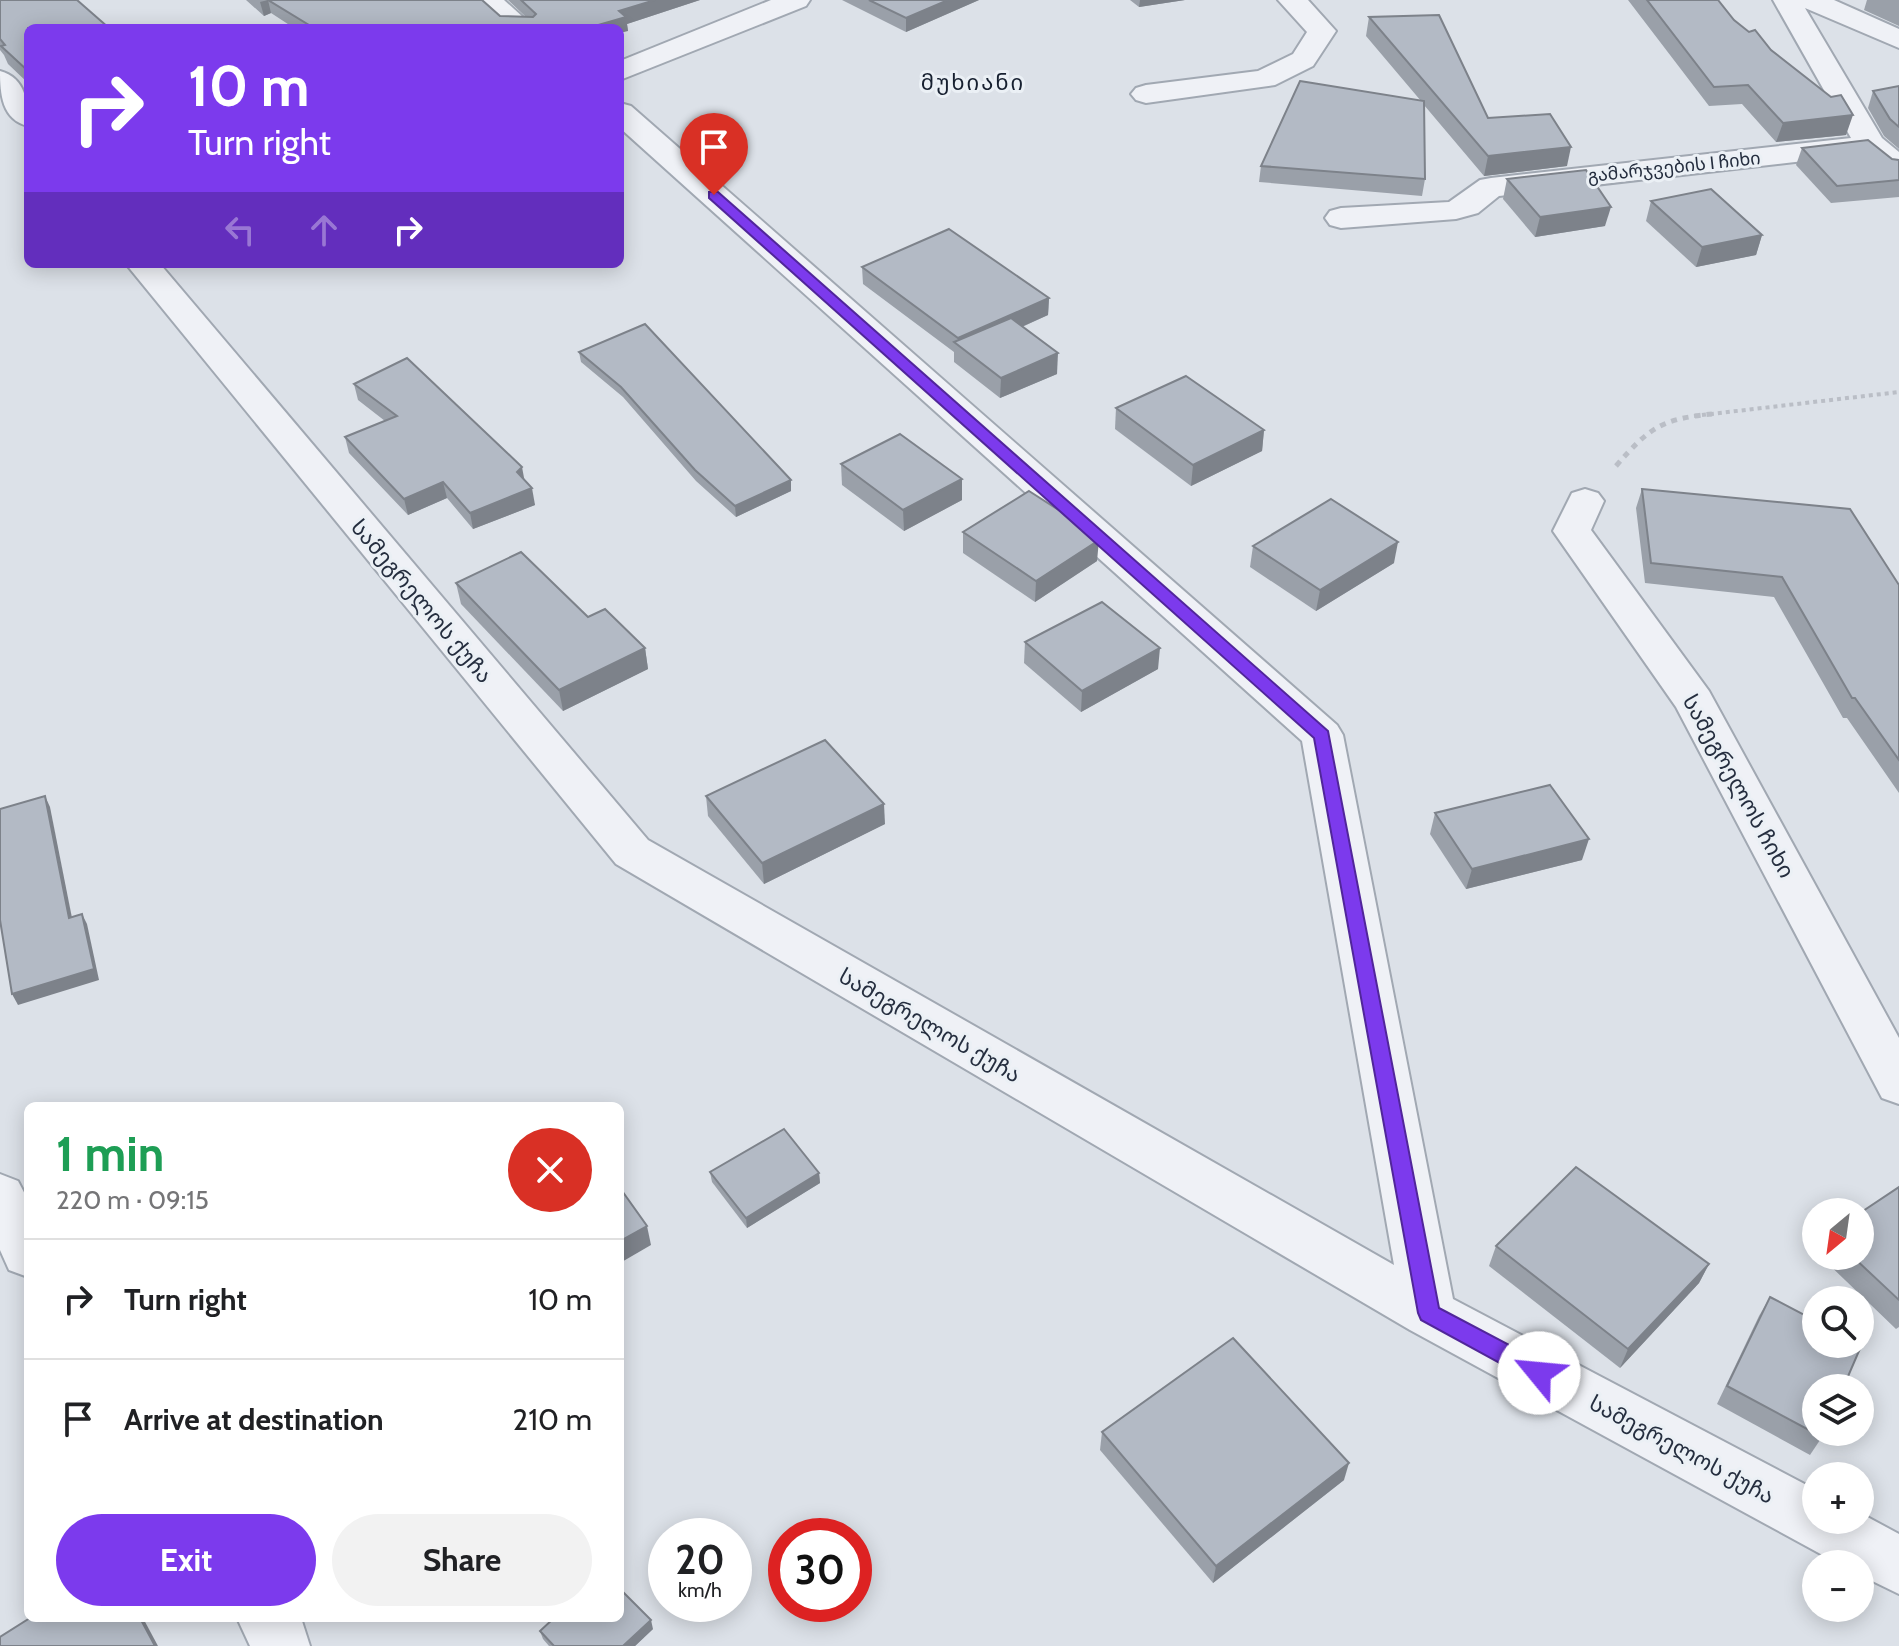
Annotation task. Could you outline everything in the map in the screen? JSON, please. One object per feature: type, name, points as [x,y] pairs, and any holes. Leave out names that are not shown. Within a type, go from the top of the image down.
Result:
[{"type":"street","points":[[487,0],[516,24]]},
{"type":"street","points":[[624,69],[796,0]]},
{"type":"street","points":[[1146,94],[1265,79],[1303,60],[1322,31],[1292,0]]},
{"type":"street","points":[[1787,0],[1870,144],[1899,167]]},
{"type":"street","points":[[1811,0],[1899,39]]},
{"type":"street","points":[[0,80],[24,112]]},
{"type":"street","points":[[624,116],[1322,735],[1429,1313]]},
{"type":"street","name":"გამარჯვების I ჩიხი","points":[[1341,218],[1450,211],[1469,206],[1477,195],[1491,187],[1870,144]]},
{"type":"street","name":"სამეგრელოს ქუჩა","points":[[152,268],[632,852],[1429,1313],[1899,1565]]},
{"type":"street","name":"სამეგრელოს ჩიხი","points":[[1585,501],[1572,531],[1694,701],[1899,1084]]},
{"type":"street","points":[[0,1196],[24,1246]]},
{"type":"street","points":[[270,1622],[280,1646]]},
{"type":"path","points":[[1585,501],[1641,437],[1674,418],[1899,392]]},
{"type":"building","points":[[0,0],[77,0],[104,24],[24,24],[24,67],[1,46],[5,45],[0,39]]},
{"type":"building","points":[[268,0],[482,0],[500,16],[533,17],[536,14],[521,0],[655,0],[619,11],[626,17],[602,24],[307,24]]},
{"type":"building","points":[[869,0],[948,0],[906,18]]},
{"type":"building","points":[[1647,0],[1718,0],[1734,20],[1749,32],[1755,30],[1771,50],[1831,97],[1841,95],[1853,115],[1783,123],[1748,85],[1714,87]]},
{"type":"building","points":[[1439,15],[1488,118],[1550,114],[1571,147],[1488,156],[1369,17]]},
{"type":"building","points":[[1300,81],[1424,101],[1425,179],[1261,166]]},
{"type":"building","points":[[1899,86],[1899,127],[1890,119],[1873,91]]},
{"type":"building","points":[[1868,140],[1892,159],[1899,160],[1899,180],[1837,186],[1802,148]]},
{"type":"building","points":[[1586,170],[1611,207],[1540,217],[1507,179]]},
{"type":"building","points":[[1711,189],[1762,235],[1702,247],[1651,201]]},
{"type":"building","points":[[949,229],[1049,298],[958,338],[862,267]]},
{"type":"building","points":[[1011,318],[1058,353],[1001,378],[954,342]]},
{"type":"building","points":[[645,324],[791,480],[735,506],[695,470],[621,387],[579,352]]},
{"type":"building","points":[[407,358],[522,467],[517,472],[532,488],[470,513],[443,482],[404,499],[345,437],[397,416],[354,384]]},
{"type":"building","points":[[1186,376],[1264,430],[1193,465],[1116,408]]},
{"type":"building","points":[[900,434],[962,479],[903,510],[841,464]]},
{"type":"building","points":[[1642,489],[1850,509],[1899,585],[1899,760],[1852,698],[1782,577],[1651,563]]},
{"type":"building","points":[[1029,491],[1079,523],[1099,540],[1036,581],[963,532]]},
{"type":"building","points":[[1331,499],[1398,542],[1320,590],[1253,546]]},
{"type":"building","points":[[521,552],[588,617],[605,609],[645,648],[559,690],[456,583]]},
{"type":"building","points":[[1102,602],[1160,648],[1082,691],[1025,642]]},
{"type":"building","points":[[825,740],[884,804],[762,863],[706,796]]},
{"type":"building","points":[[1550,785],[1589,839],[1472,869],[1435,813]]},
{"type":"building","points":[[45,796],[69,918],[82,914],[94,969],[12,994],[0,920],[0,809]]},
{"type":"building","points":[[784,1129],[819,1173],[746,1218],[710,1172]]},
{"type":"building","points":[[1576,1167],[1709,1264],[1628,1349],[1496,1246]]},
{"type":"building","points":[[1899,1187],[1899,1300],[1867,1270],[1874,1270],[1874,1204]]},
{"type":"building","points":[[624,1194],[647,1226],[624,1239]]},
{"type":"building","points":[[1770,1297],[1802,1314],[1802,1358],[1856,1358],[1849,1374],[1802,1374],[1802,1426],[1727,1386]]},
{"type":"building","points":[[1233,1338],[1349,1463],[1216,1566],[1102,1432]]},
{"type":"building","points":[[624,1593],[648,1617],[649,1622],[623,1646],[554,1646],[540,1631],[550,1622],[624,1622]]},
{"type":"building","points":[[24,1622],[142,1622],[155,1646],[0,1646],[0,1637]]},
{"type":"district","name":"მუხიანი","points":[[973,82]]},
{"type":"route","points":[[714,195],[1322,735],[1429,1313],[1539,1373]]}]
